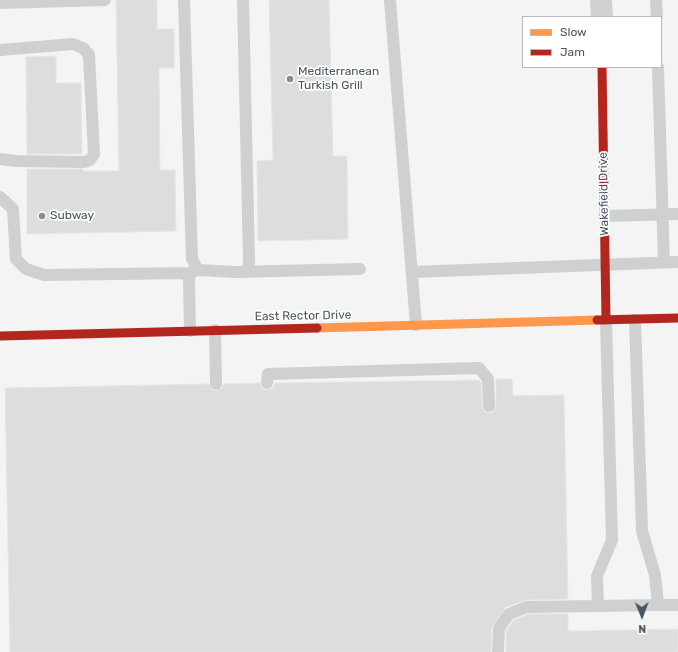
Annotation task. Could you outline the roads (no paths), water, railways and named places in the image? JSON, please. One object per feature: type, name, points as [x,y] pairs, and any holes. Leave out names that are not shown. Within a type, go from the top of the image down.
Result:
[{"type":"street","points":[[601,0],[602,16]]},
{"type":"street","name":"Wakefield Drive","points":[[602,68],[606,320]]},
{"type":"street","name":"East Rector Drive","points":[[0,336],[678,318]]},
{"type":"lane","points":[[0,3],[104,0]]},
{"type":"lane","points":[[184,0],[192,259],[194,272],[190,330]]},
{"type":"lane","points":[[243,0],[249,259],[248,272]]},
{"type":"lane","points":[[390,0],[416,325]]},
{"type":"lane","points":[[656,0],[657,16]]},
{"type":"lane","points":[[0,50],[73,44],[83,48],[89,55],[94,154],[90,160],[84,162],[16,161],[0,159]]},
{"type":"lane","points":[[658,68],[664,262]]},
{"type":"lane","points":[[0,197],[13,208],[16,259],[26,269],[44,275],[360,269]]},
{"type":"lane","points":[[605,216],[678,214]]},
{"type":"lane","points":[[412,272],[678,262]]},
{"type":"lane","points":[[598,606],[597,576],[612,540],[606,320]]},
{"type":"lane","points":[[635,320],[642,531],[655,576],[658,605]]},
{"type":"lane","points":[[215,330],[216,384]]},
{"type":"lane","points":[[267,383],[268,374],[479,368],[488,379],[489,406]]},
{"type":"lane","points":[[498,652],[499,628],[509,614],[527,607],[678,604]]},
{"type":"place","name":"Mediterranean Turkish Grill","points":[[290,79]]},
{"type":"place","name":"Subway","points":[[42,216]]}]
